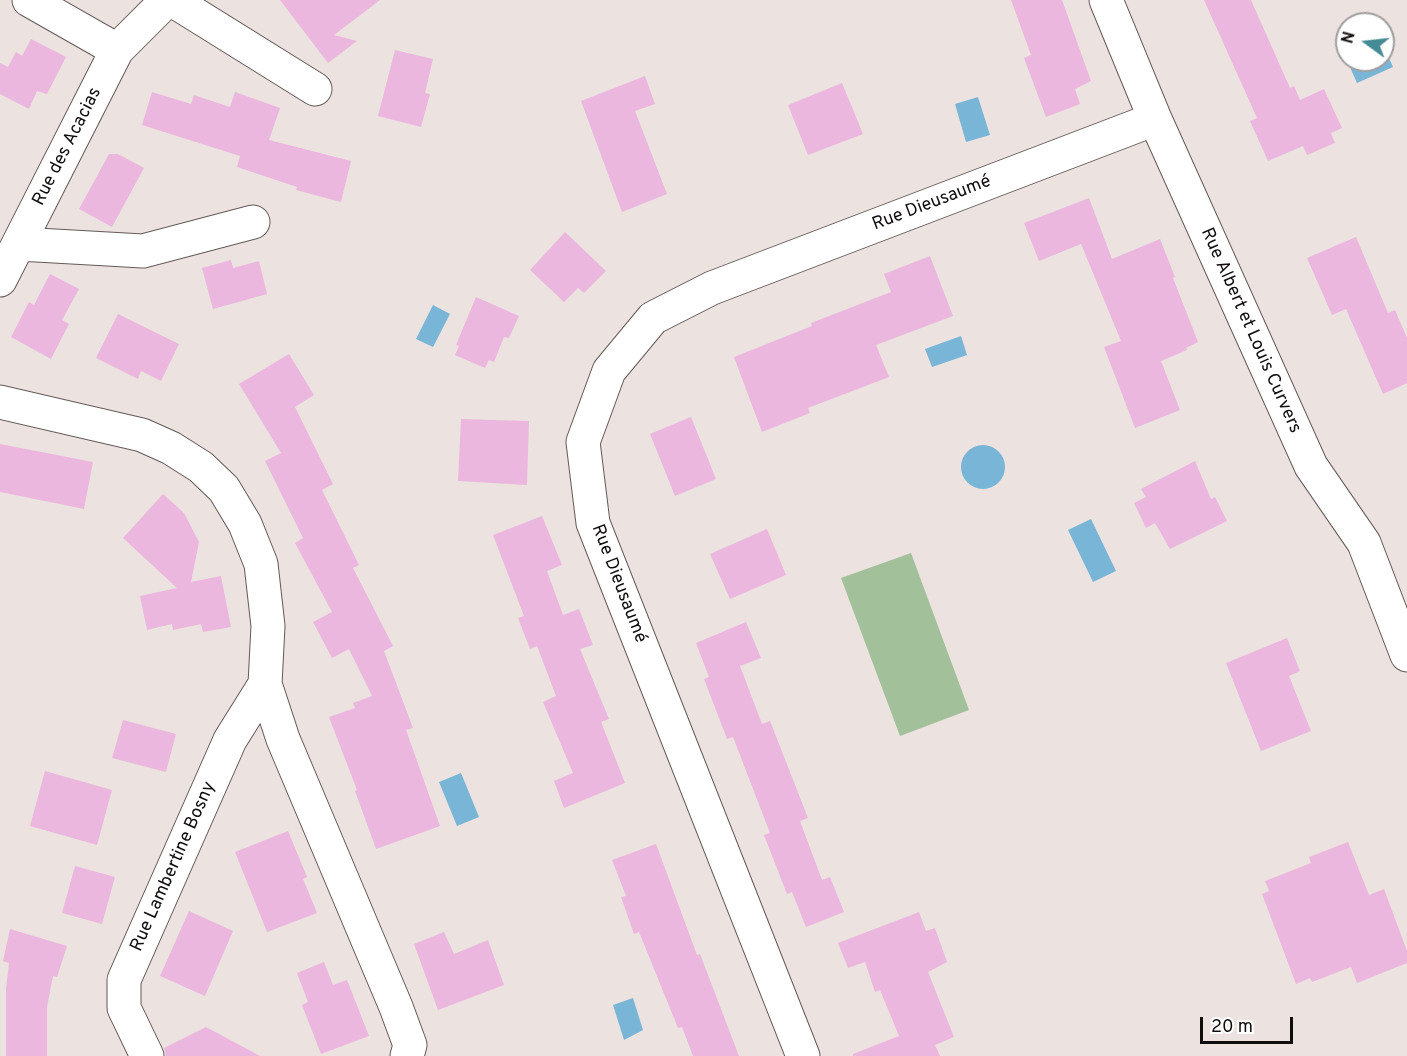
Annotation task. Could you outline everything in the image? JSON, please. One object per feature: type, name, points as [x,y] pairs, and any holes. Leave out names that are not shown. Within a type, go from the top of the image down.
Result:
[{"type":"street","points":[[29,0],[117,50]]},
{"type":"street","name":"Rue des Acacias","points":[[6,267],[117,50],[167,0]]},
{"type":"street","points":[[172,0],[315,89]]},
{"type":"street","name":"Rue Albert et Louis Curvers","points":[[1106,0],[1155,119],[1311,466],[1364,543],[1407,655]]},
{"type":"street","name":"Rue Dieusaumé","points":[[803,1056],[593,523],[583,442],[609,371],[652,318],[712,288],[1155,119]]},
{"type":"street","name":"Rue des Acacias","points":[[6,267],[142,251],[253,222]]},
{"type":"street","name":"Rue Lambertine Bosny","points":[[0,402],[142,435],[171,448],[201,467],[224,489],[245,524],[261,564],[268,626],[265,684],[283,739],[396,1007],[410,1045],[407,1056]]},
{"type":"street","name":"Rue Lambertine Bosny","points":[[147,1056],[124,1008],[124,980],[230,740],[265,684]]},
{"type":"green space","points":[[911,553],[969,710],[900,736],[841,578]]},
{"type":"water","points":[[1352,72],[1382,72],[1357,83]]},
{"type":"water","points":[[978,97],[990,135],[966,142],[955,104]]},
{"type":"water","points":[[433,305],[450,314],[433,347],[416,339]]},
{"type":"water","points":[[961,336],[967,355],[932,367],[925,349]]},
{"type":"water","points":[[983,445],[999,451],[1005,467],[999,483],[983,489],[967,483],[961,467],[967,451]]},
{"type":"water","points":[[1091,519],[1116,571],[1093,582],[1068,530]]},
{"type":"water","points":[[461,773],[479,817],[457,826],[439,782]]},
{"type":"water","points":[[633,998],[643,1030],[624,1040],[613,1005]]},
{"type":"building","points":[[280,0],[380,0],[334,35],[357,41],[328,63]]},
{"type":"building","points":[[1011,0],[1062,0],[1091,81],[1075,89],[1080,104],[1046,117],[1024,58],[1031,55]]},
{"type":"building","points":[[1204,0],[1251,0],[1290,88],[1294,86],[1300,100],[1324,89],[1342,128],[1331,133],[1335,143],[1307,155],[1303,146],[1268,161],[1250,121],[1257,118]]},
{"type":"building","points":[[31,39],[66,57],[47,94],[37,91],[29,109],[0,94],[0,63],[8,67],[16,52],[22,56]]},
{"type":"building","points":[[395,50],[433,59],[425,93],[430,94],[421,127],[378,116]]},
{"type":"building","points":[[645,76],[655,104],[635,111],[667,194],[622,212],[581,101]]},
{"type":"building","points":[[842,83],[863,134],[808,155],[788,105]]},
{"type":"building","points":[[152,92],[191,104],[194,95],[230,107],[235,92],[280,108],[269,140],[351,161],[341,202],[296,190],[297,187],[237,167],[240,156],[142,125]]},
{"type":"building","points":[[109,154],[118,154],[144,168],[112,227],[79,209]]},
{"type":"building","points":[[1089,198],[1112,259],[1160,239],[1198,342],[1186,348],[1187,350],[1161,361],[1180,410],[1135,428],[1104,347],[1121,341],[1081,244],[1039,261],[1024,223]]},
{"type":"building","points":[[565,232],[606,271],[584,293],[578,288],[564,302],[530,270]]},
{"type":"building","points":[[1356,237],[1388,313],[1395,310],[1407,338],[1407,383],[1383,394],[1346,309],[1332,315],[1307,258]]},
{"type":"building","points":[[930,256],[953,316],[876,345],[889,377],[808,408],[810,413],[762,432],[734,357],[812,326],[811,323],[891,292],[884,274]]},
{"type":"building","points":[[231,260],[233,268],[259,261],[267,294],[213,309],[202,268]]},
{"type":"building","points":[[50,274],[79,289],[62,320],[69,324],[51,359],[11,337],[29,302],[34,305]]},
{"type":"building","points":[[476,297],[519,316],[509,338],[504,337],[494,362],[489,360],[485,368],[455,355],[459,346],[456,345]]},
{"type":"building","points":[[118,314],[179,344],[161,381],[141,371],[138,379],[96,358]]},
{"type":"building","points":[[289,354],[314,395],[295,407],[333,484],[322,490],[359,565],[353,568],[393,646],[384,651],[413,728],[406,730],[440,826],[376,849],[355,791],[357,790],[329,717],[355,708],[353,703],[372,696],[349,649],[332,658],[313,622],[332,612],[295,543],[303,538],[265,461],[281,453],[239,384]]},
{"type":"building","points":[[691,417],[716,479],[675,496],[650,434]]},
{"type":"building","points":[[461,419],[529,421],[527,485],[458,481]]},
{"type":"building","points":[[0,444],[93,462],[84,509],[0,492]]},
{"type":"building","points":[[1195,461],[1211,499],[1215,497],[1227,521],[1170,549],[1155,523],[1146,528],[1134,503],[1146,497],[1141,489]]},
{"type":"building","points":[[163,494],[184,513],[199,542],[191,582],[221,576],[231,627],[203,632],[201,624],[173,630],[172,624],[147,630],[140,596],[177,588],[123,538]]},
{"type":"building","points":[[542,516],[562,565],[547,571],[563,615],[579,609],[593,645],[580,649],[609,719],[601,722],[625,783],[564,808],[554,781],[573,773],[543,702],[556,696],[537,646],[530,649],[518,618],[524,616],[493,535]]},
{"type":"building","points":[[767,529],[786,575],[730,599],[710,554]]},
{"type":"building","points":[[746,622],[761,658],[740,666],[762,724],[770,721],[808,818],[800,821],[822,880],[830,877],[844,912],[806,927],[792,892],[787,894],[764,835],[770,833],[733,737],[727,739],[704,679],[709,677],[696,643]]},
{"type":"building","points":[[1287,638],[1300,671],[1289,676],[1311,731],[1261,751],[1226,663]]},
{"type":"building","points":[[123,720],[176,734],[166,772],[112,758]]},
{"type":"building","points":[[45,771],[112,790],[97,845],[30,826]]},
{"type":"building","points":[[288,831],[307,877],[303,879],[317,913],[267,932],[235,852]]},
{"type":"building","points":[[1348,842],[1369,895],[1384,889],[1407,951],[1407,963],[1357,983],[1351,967],[1312,982],[1310,978],[1296,984],[1262,894],[1269,891],[1265,881],[1311,863],[1309,857]]},
{"type":"building","points":[[656,844],[697,955],[700,954],[739,1056],[693,1056],[682,1027],[678,1028],[639,932],[634,934],[621,897],[626,896],[612,860]]},
{"type":"building","points":[[75,866],[115,877],[102,924],[62,913]]},
{"type":"building","points":[[189,911],[233,931],[205,996],[160,976]]},
{"type":"building","points":[[919,912],[926,931],[935,928],[947,962],[928,972],[954,1037],[935,1045],[940,1056],[853,1056],[853,1054],[899,1036],[880,990],[875,992],[865,962],[848,968],[838,943]]},
{"type":"building","points":[[10,929],[67,946],[57,977],[53,976],[47,1007],[47,1056],[6,1056],[6,989],[9,963],[3,961]]},
{"type":"building","points":[[444,932],[454,954],[488,940],[504,985],[438,1010],[414,944]]},
{"type":"building","points":[[324,962],[333,985],[347,980],[369,1036],[321,1054],[302,1005],[308,1002],[297,973]]},
{"type":"building","points":[[206,1027],[260,1056],[166,1056],[164,1048]]}]
